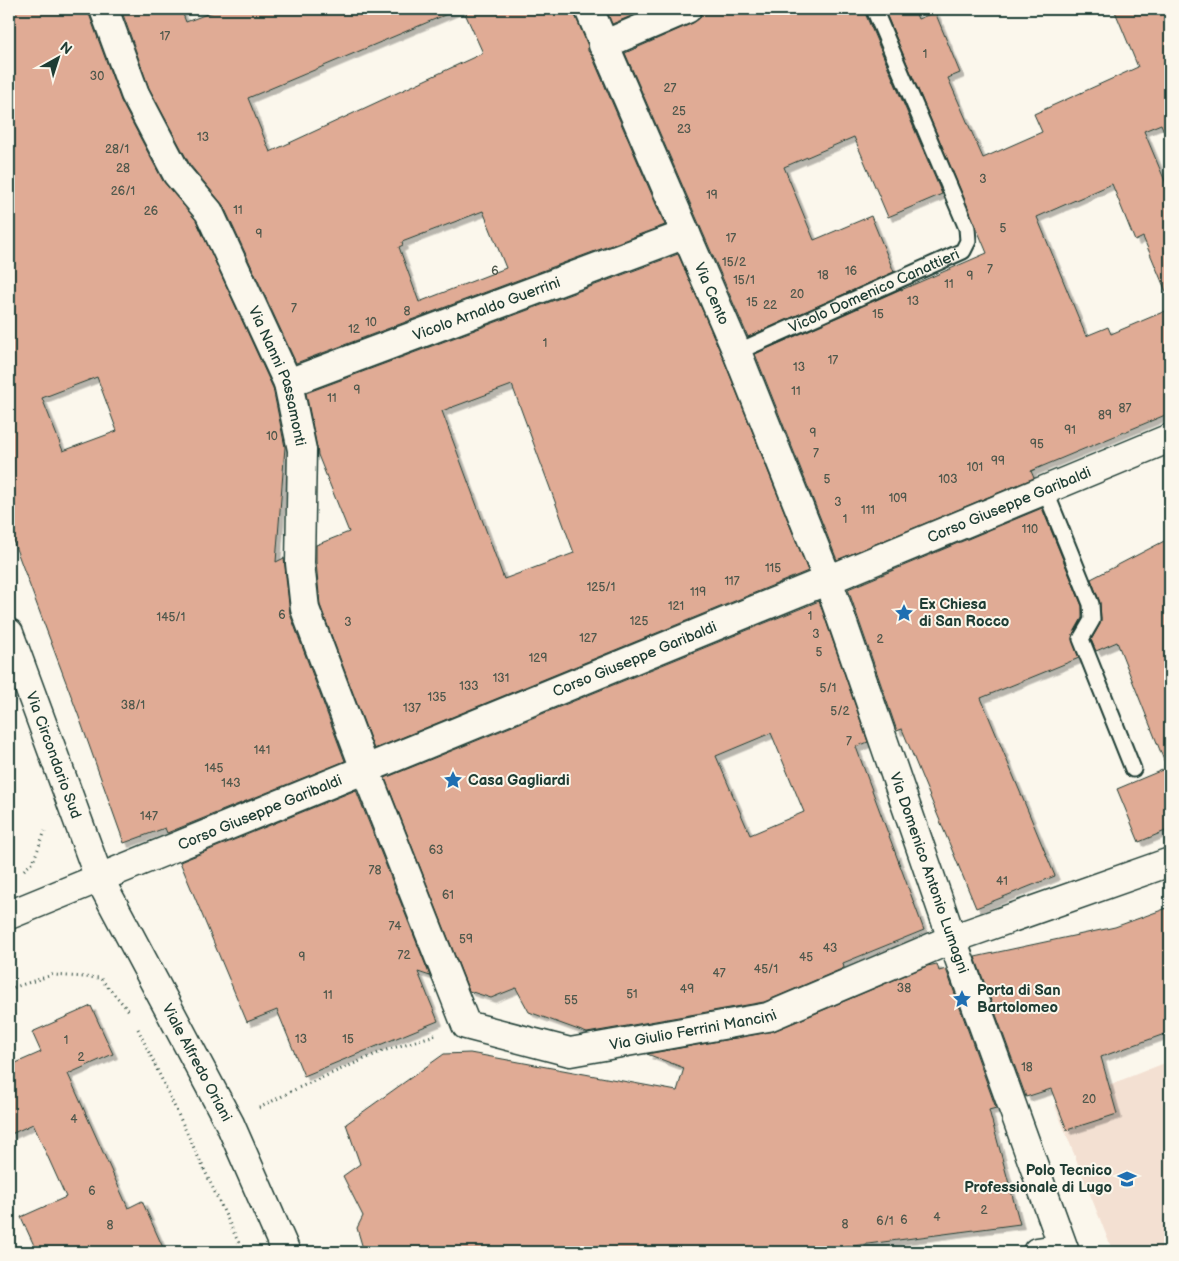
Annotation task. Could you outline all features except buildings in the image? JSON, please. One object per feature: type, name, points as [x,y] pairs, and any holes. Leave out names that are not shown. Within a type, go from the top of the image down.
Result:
[{"type":"street","name":"Via Nanni Passamonti","points":[[104,9],[135,94],[177,174],[209,212],[288,383],[302,450],[300,562],[305,609],[365,769]]},
{"type":"street","name":"Via Cento","points":[[589,9],[737,352],[828,580]]},
{"type":"street","points":[[603,45],[687,9]]},
{"type":"street","name":"Vicolo Arnaldo Guerrini","points":[[288,383],[686,234]]},
{"type":"street","name":"Corso Giuseppe Garibaldi","points":[[9,915],[1170,438]]},
{"type":"street","name":"Via Domenico Antonio Lumagni","points":[[828,580],[952,939],[1064,1250]]},
{"type":"street","name":"Via Circondario Sud","points":[[9,632],[99,878]]},
{"type":"street","points":[[365,769],[466,1025]]},
{"type":"street","name":"Via Giulio Ferrini Mancini","points":[[466,1025],[570,1052],[768,1017],[952,939],[1170,862]]},
{"type":"street","name":"Viale Alfredo Oriani","points":[[99,878],[230,1124],[286,1252]]},
{"type":"street","points":[[1037,1252],[1064,1250]]},
{"type":"lane","name":"Vicolo Domenico Canattieri","points":[[737,352],[963,252],[968,241],[967,228],[874,9]]},
{"type":"lane","points":[[1045,490],[1091,604],[1092,620],[1081,639],[1133,769]]},
{"type":"path","points":[[21,873],[33,862],[46,828]]},
{"type":"path","points":[[9,989],[52,975],[100,978],[130,1013]]},
{"type":"path","points":[[135,1022],[243,1252]]},
{"type":"path","points":[[230,1124],[298,1088],[383,1051],[466,1025]]},
{"type":"shaded area","name":"Polo Tecnico Professionale di Lugo","points":[[1170,1061],[1170,1252],[1113,1252],[1055,1106]]},
{"type":"place","name":"Ex Chiesa di San Rocco","points":[[904,613]]},
{"type":"place","name":"Casa Gagliardi","points":[[453,780]]},
{"type":"place","name":"Porta di San Bartolomeo","points":[[962,999]]},
{"type":"place","name":"Polo Tecnico Professionale di Lugo","points":[[1127,1179]]}]
